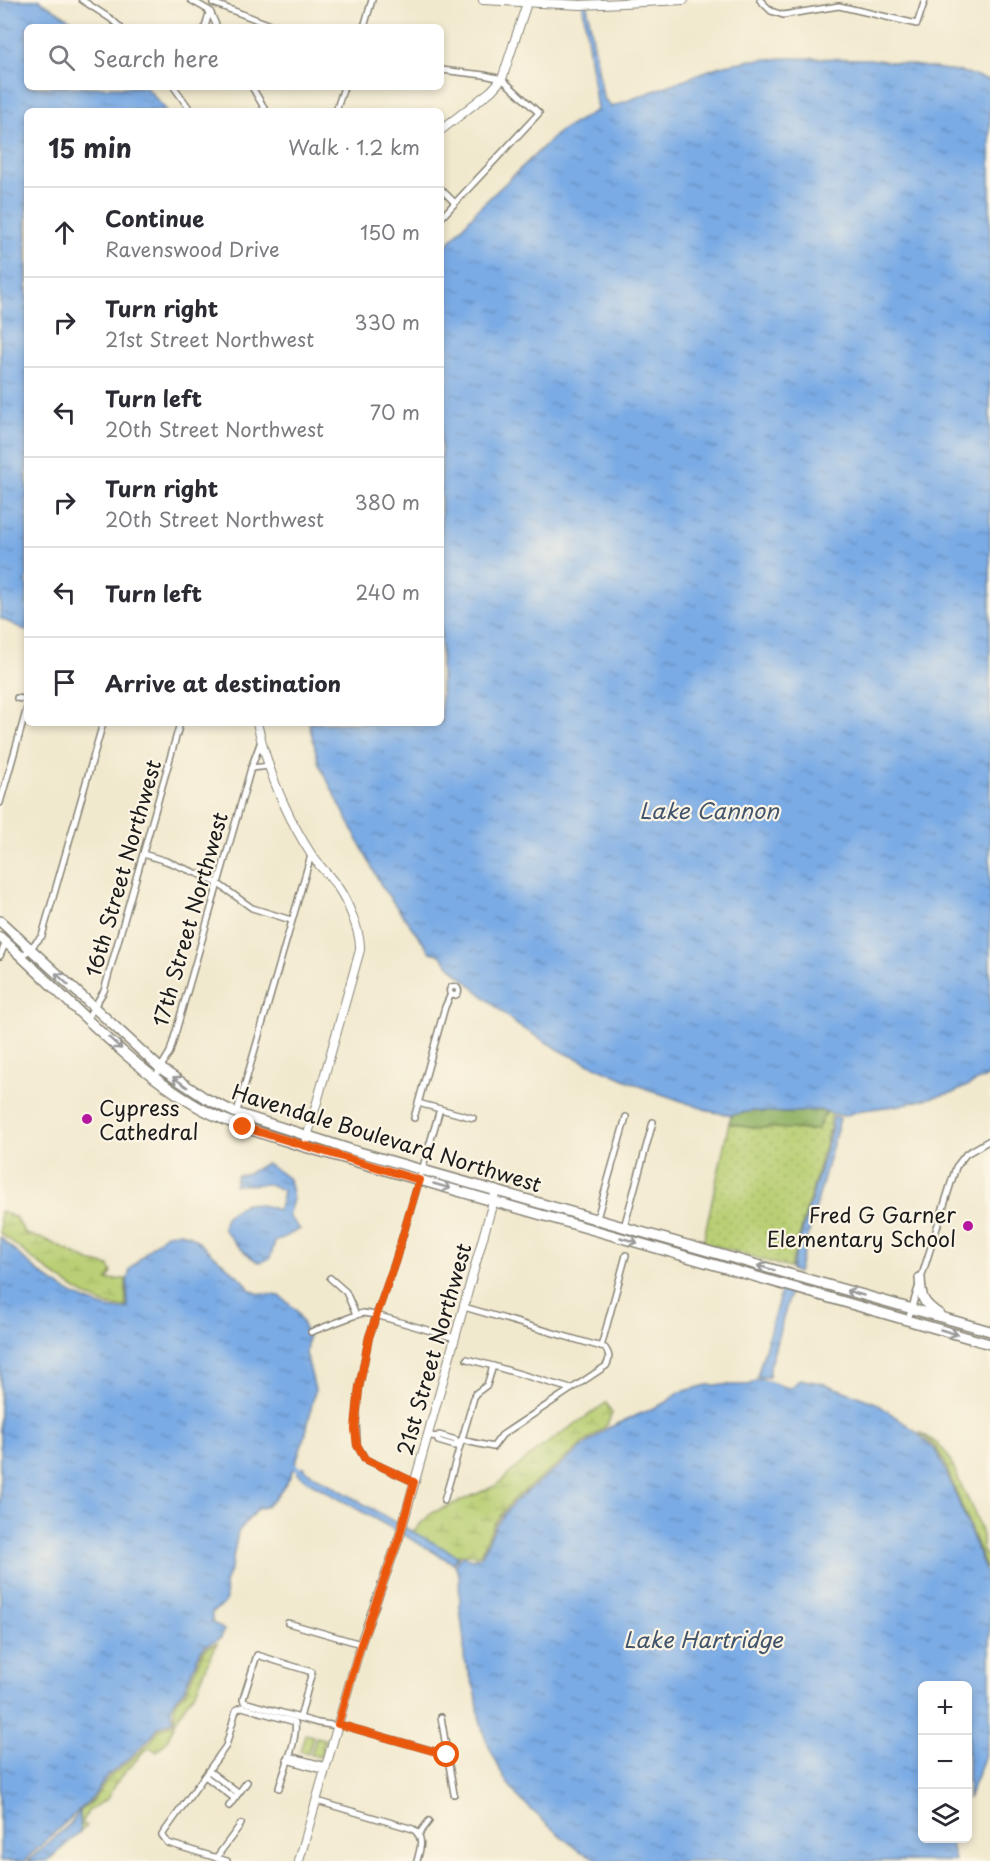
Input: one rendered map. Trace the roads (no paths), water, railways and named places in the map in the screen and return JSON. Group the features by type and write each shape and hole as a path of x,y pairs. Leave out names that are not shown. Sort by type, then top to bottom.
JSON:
{"main road":[{"name":"Havendale Boulevard Northwest","path":"0,921 93,1009 160,1068 205,1098 236,1113 496,1191 990,1331"},
{"name":"Havendale Boulevard Northwest","path":"2,939 155,1077 203,1109 234,1124 304,1147 990,1344"},
{"path":"722,1267 725,1256"},
{"path":"920,1278 922,1297 926,1305 946,1318"}],"street":[{"path":"82,0 117,24"},
{"path":"191,0 210,11 216,24"},
{"path":"365,24 372,0"},
{"path":"483,0 585,5 684,0"},
{"path":"760,0 771,11 783,15 839,6 917,24 925,0"},
{"path":"206,24 214,2 269,24"},
{"path":"444,128 491,91 502,79 527,3"},
{"path":"444,70 502,79 539,113 444,215"},
{"path":"176,90 189,108"},
{"path":"254,90 264,108"},
{"path":"337,108 343,90"},
{"path":"444,192 454,203"},
{"path":"17,699 24,700"},
{"path":"0,803 24,719"},
{"path":"22,957 42,936 102,726"},
{"name":"16th Street Northwest","path":"87,1018 104,991 179,726"},
{"path":"258,726 270,766 290,814 311,855 339,890 359,933 360,950 304,1147"},
{"name":"17th Street Northwest","path":"155,1077 174,1040 250,768 261,741"},
{"path":"250,768 270,766"},
{"path":"143,854 170,862 217,883 252,908 291,920"},
{"path":"234,1124 311,855"},
{"path":"0,956 2,939"},
{"path":"414,1118 445,1007 451,994"},
{"path":"418,1103 473,1118"},
{"path":"414,1482 365,1459 357,1445 356,1420 366,1348 395,1262 440,1109"},
{"path":"594,1230 626,1117"},
{"path":"624,1227 653,1122"},
{"path":"908,1320 958,1164 966,1154 990,1140"},
{"name":"21st Street Northwest","path":"299,1861 361,1644 399,1538 414,1482 436,1438 455,1338 496,1191"},
{"path":"602,1347 626,1255"},
{"path":"330,1278 346,1292 356,1315"},
{"path":"436,1438 455,1446 460,1443 493,1447 502,1435 606,1366 609,1360 609,1354 602,1347 464,1307"},
{"path":"311,1332 363,1313 455,1338"},
{"path":"467,1359 571,1389"},
{"path":"444,1501 475,1394 488,1385 493,1366"},
{"path":"288,1623 361,1644"},
{"path":"300,1718 312,1672 257,1655 243,1698 244,1702 300,1718 318,1723 338,1725 447,1755"},
{"path":"226,1861 168,1843 162,1834 226,1746 236,1710 242,1707 295,1722 296,1728 279,1788"},
{"path":"441,1716 454,1794"},
{"path":"288,1758 326,1768"},
{"path":"207,1774 236,1796"},
{"path":"229,1806 247,1782"},
{"path":"317,1801 413,1829 419,1834 421,1846 417,1861"},
{"path":"419,1834 429,1821"},
{"path":"216,1858 241,1824"}],"water":[{"path":"0,0 40,0 77,24 24,24 24,90 149,90 164,108 24,108 24,630 0,618"},
{"name":"Lake Cannon","path":"582,0 586,0 603,97 611,107 720,66 752,60 870,59 962,72 990,80 990,1075 955,1092 896,1106 862,1110 844,1116 820,1110 786,1113 752,1111 731,1115 713,1112 647,1089 565,1053 517,1025 458,974 439,954 430,952 382,887 319,764 310,726 444,726 444,249 478,209 559,132 597,110"},
{"path":"833,1117 840,1118 798,1273 791,1270"},
{"path":"266,1163 289,1179 293,1199 288,1216 300,1229 275,1242 270,1258 261,1262 246,1253 223,1228 226,1216 245,1203 278,1210 283,1190 268,1184 234,1185 237,1176 249,1173"},
{"path":"181,1232 190,1235 243,1280 250,1290 280,1296 297,1311 308,1336 306,1353 315,1390 305,1437 290,1477 275,1499 265,1507 257,1509 238,1532 231,1568 225,1583 226,1600 223,1605 212,1612 212,1622 224,1630 221,1638 201,1650 183,1691 172,1703 171,1712 174,1720 158,1727 149,1739 107,1776 93,1797 24,1861 0,1861 0,1237 35,1268 64,1289 87,1301 120,1309 128,1307 127,1283 130,1269 166,1234"},
{"path":"782,1288 791,1290 769,1377 757,1377"},
{"name":"Lake Hartridge","path":"758,1379 791,1388 800,1379 825,1384 876,1403 914,1430 935,1450 942,1462 990,1583 990,1728 984,1758 972,1789 972,1681 918,1681 918,1843 951,1843 955,1861 601,1861 578,1850 517,1796 504,1778 485,1738 476,1693 464,1658 459,1574 455,1565 458,1559 464,1556 473,1559 482,1556 496,1525 514,1502 606,1429 667,1402 677,1393 707,1385 749,1385"},
{"path":"304,1467 307,1471 400,1525 398,1532 307,1481 297,1473"},
{"path":"404,1527 458,1556 453,1563 402,1534"},
{"path":"80,1811 80,1832 47,1861 28,1861 70,1824"}],"waterway":[{"path":"294,1466 305,1473"}],"place":[{"name":"Cypress Cathedral","path":"87,1119"},
{"name":"Fred G Garner Elementary School","path":"968,1226"}]}
